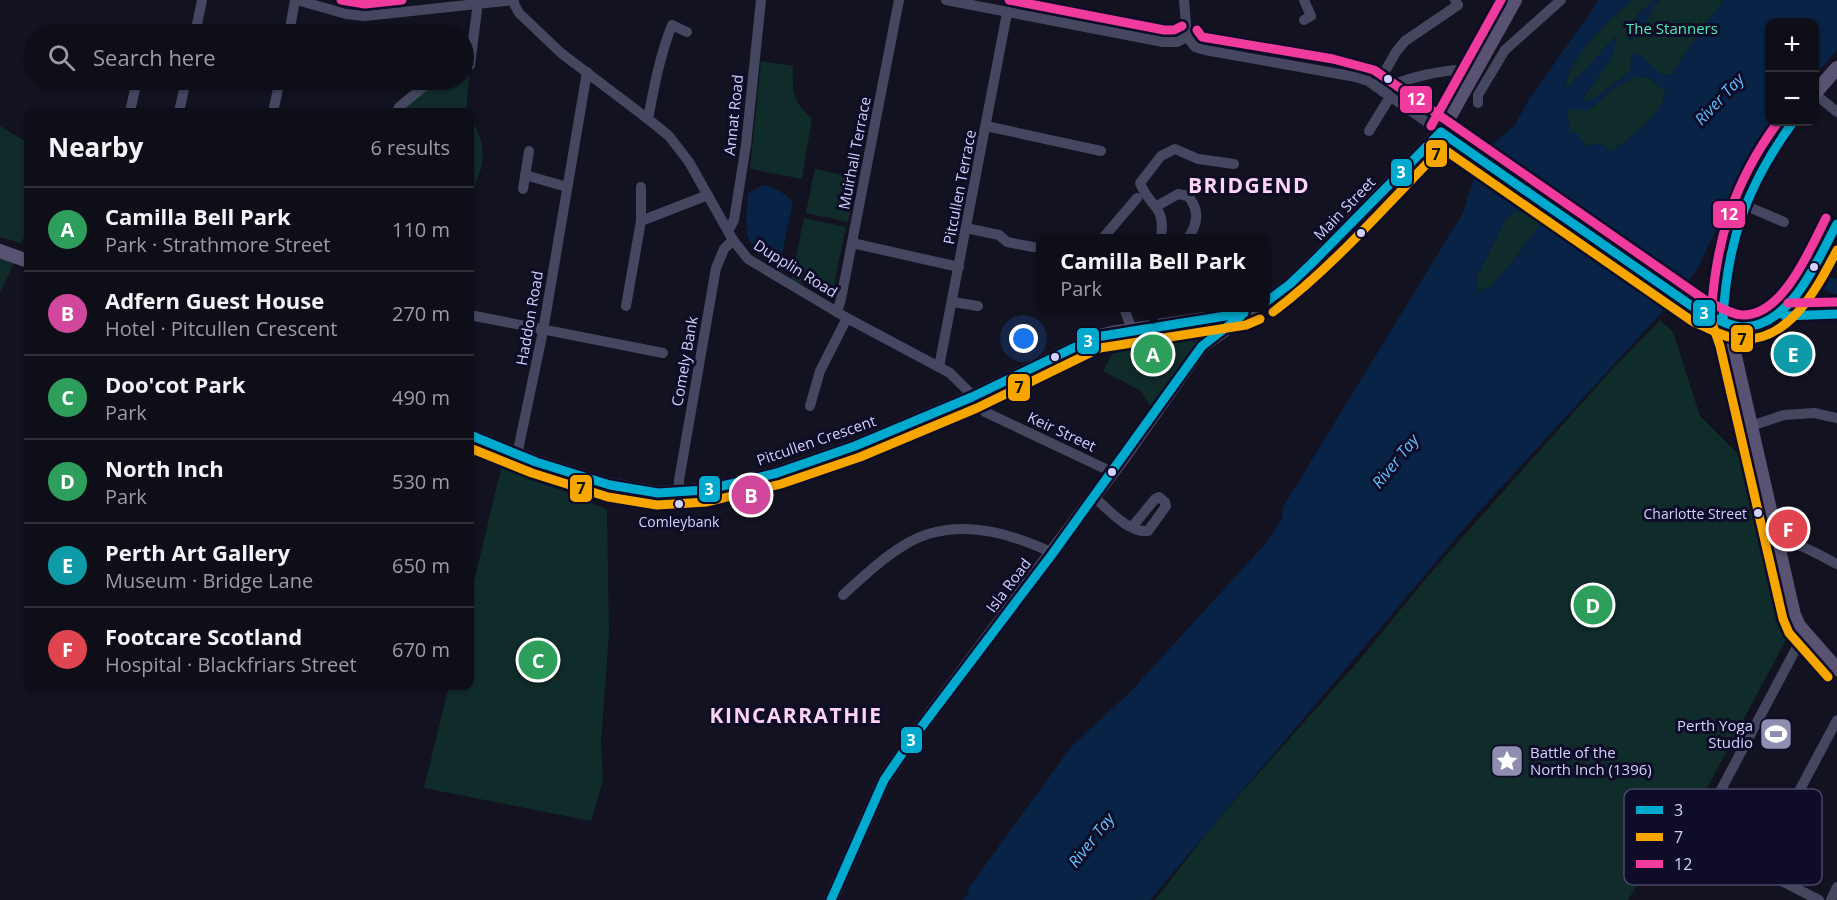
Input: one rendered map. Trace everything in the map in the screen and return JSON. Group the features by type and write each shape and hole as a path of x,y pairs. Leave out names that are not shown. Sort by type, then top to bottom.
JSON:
{"main road":[{"name":"Main Street","path":"1270,299 1312,263 1441,132 1515,0"},
{"path":"1819,89 1837,68"},
{"path":"1790,126 1769,155 1744,205 1726,264 1724,320 1732,343 1794,615 1808,636 1837,669"},
{"path":"1441,132 1699,311 1724,320"},
{"path":"0,251 24,260"},
{"name":"Pitcullen Crescent","path":"474,437 517,455 595,480 658,493 705,490 777,473 855,446 972,397 1096,337 1238,312"},
{"name":"Isla Road","path":"831,900 884,780 913,737 1053,553 1202,346 1248,312"}],"street":[{"path":"197,24 202,0"},
{"path":"291,24 296,0 357,16 419,5 513,0"},
{"name":"Dupplin Road","path":"513,0 519,13 538,33 669,136 689,162 730,236 748,260 847,318 950,373 972,397"},
{"name":"Annat Road","path":"730,236 746,145 761,0"},
{"name":"Muirhall Terrace","path":"837,312 842,299 899,0"},
{"path":"946,0 1163,42 1177,42 1188,38"},
{"path":"1184,0 1188,38 1198,48 1356,77 1383,92 1441,132"},
{"path":"1304,0 1311,16 1304,20"},
{"path":"1369,131 1396,52 1405,41 1458,5 1455,0"},
{"path":"1478,103 1478,95 1505,50 1561,0"},
{"path":"474,29 477,2"},
{"name":"Pitcullen Terrace","path":"939,367 1007,13"},
{"path":"648,118 665,42 672,25 687,32"},
{"path":"1383,92 1387,87 1408,79 1466,69 1474,72"},
{"name":"Haddon Road","path":"517,455 543,331 587,72"},
{"path":"131,108 135,90"},
{"path":"180,108 184,90"},
{"path":"274,108 278,90"},
{"path":"399,108 420,90"},
{"path":"1819,97 1837,112"},
{"path":"986,126 1101,151"},
{"path":"1162,234 1163,226 1157,206 1140,183 1161,156 1176,149 1198,159 1234,164"},
{"path":"523,189 529,151"},
{"path":"525,175 567,187"},
{"path":"626,306 641,221 641,187"},
{"path":"1157,206 1178,194 1188,196 1194,203 1197,217 1195,228 1191,234"},
{"path":"641,221 708,195"},
{"path":"1106,234 1137,198"},
{"path":"1744,205 1784,222"},
{"path":"1724,320 1735,327 1744,328 1767,321 1781,313 1797,294 1837,224"},
{"path":"966,228 999,235 1007,242 1033,247"},
{"name":"Comely Bank","path":"679,493 681,469 716,268 730,236"},
{"path":"852,243 959,267"},
{"path":"952,302 978,306"},
{"path":"1125,312 1132,330"},
{"path":"1781,313 1785,316 1837,315"},
{"path":"474,316 663,353"},
{"path":"810,406 820,371 847,318"},
{"name":"Keir Street","path":"972,397 978,400 985,412 1112,472"},
{"path":"1751,426 1784,415 1814,413 1837,418"},
{"path":"1094,497 1132,528"},
{"path":"843,595 875,565 927,534 951,529 994,531 1024,539 1053,553"},
{"path":"1776,542 1784,541 1796,545 1837,564"},
{"path":"1723,789 1798,645 1808,636"},
{"path":"1800,789 1837,720"},
{"path":"1788,885 1819,900"},
{"path":"1831,900 1837,887"}],"green space":[{"name":"The Stanners","path":"1633,0 1654,0 1640,12 1633,23 1629,40 1639,37 1654,7 1661,0 1724,0 1700,31 1672,74 1661,75 1642,56 1632,53 1630,72 1589,102 1583,99 1613,54 1616,36 1573,82 1564,88 1574,63 1591,39 1612,17"},
{"path":"761,61 793,66 795,96 812,119 802,179 750,169"},
{"path":"1636,77 1650,78 1665,91 1659,109 1636,133 1611,152 1601,143 1585,146 1581,140 1569,133 1566,112 1572,108 1588,111 1614,88"},
{"path":"424,90 468,90 466,108 402,108"},
{"path":"474,124 480,137 483,155 474,186"},
{"path":"0,126 24,141 24,237 21,243 0,237"},
{"path":"815,169 857,178 848,222 806,213"},
{"path":"1540,202 1549,209 1536,230 1490,287 1476,293 1477,277 1506,219 1515,212"},
{"path":"804,218 846,227 833,290 791,281"},
{"path":"0,258 14,263 0,293"},
{"path":"1660,320 1673,332 1700,416 1745,461 1789,634 1707,789 1624,789 1624,885 1637,885 1628,900 1155,900 1217,820 1362,657 1427,577 1614,367"},
{"path":"1201,326 1206,337 1153,411 1141,391 1103,371 1121,338"},
{"path":"502,464 607,510 609,634 601,743 603,780 591,821 424,788 448,690 474,690 474,582"}],"water":[{"name":"River Tay","path":"1599,0 1633,0 1592,40 1567,77 1564,88 1573,82 1616,36 1609,61 1583,98 1589,102 1630,72 1632,53 1642,56 1661,75 1672,74 1700,31 1724,0 1837,0 1837,50 1819,71 1819,18 1765,18 1765,126 1774,126 1744,174 1693,275 1676,297 1474,517 1150,900 962,900 970,893 967,890 1071,747 1132,690 1266,543 1282,519 1283,507 1463,213 1479,161 1486,149 1514,126 1530,98","holes":["1636,77 1650,78 1665,91 1659,109 1636,133 1611,152 1601,143 1584,146 1578,133 1569,133 1566,112 1572,109 1588,111 1614,88","1539,203 1548,209 1536,230 1510,265 1490,287 1477,293 1478,274 1506,219 1515,212"]},
{"path":"1654,0 1661,0 1654,7 1639,37 1629,40 1633,23"},
{"path":"762,185 779,191 793,202 782,254 774,265 756,251 748,235 748,194"}],"pier":[{"path":"1481,151 1685,287 1678,298 1476,160"}],"waterway":[{"path":"1827,283 1837,287"}],"transit line":[{"name":"12","path":"341,0 365,4 402,0"},
{"name":"12","path":"1009,0 1164,30 1174,30 1182,26"},
{"name":"12","path":"1431,126 1501,0"},
{"name":"12","path":"1197,30 1202,37 1333,59 1374,70 1705,300 1734,313 1744,315 1758,312 1771,304 1783,292 1804,262 1826,218"},
{"name":"12","path":"1711,318 1717,264 1729,215 1749,168 1775,126"},
{"name":"3","path":"1723,319 1729,264 1742,215 1763,168 1790,126"},
{"name":"3","path":"1270,299 1312,263 1441,132 1699,311 1738,327 1760,324 1776,316 1789,303 1801,289 1837,224"},
{"name":"7","path":"1273,312 1318,275 1442,148 1692,321 1728,337 1758,338 1774,332 1788,322 1811,295 1837,250"},
{"name":"12","path":"1788,303 1837,302"},
{"name":"3","path":"474,437 536,462 610,485 658,493 705,490 777,473 855,446 972,397 1096,337 1244,313"},
{"name":"3","path":"1781,313 1785,316 1837,314"},
{"name":"3","path":"831,900 884,780 910,742 1053,553 1202,346 1241,316"},
{"name":"7","path":"474,450 532,473 608,497 657,505 707,502 781,484 860,457 977,408 1100,348 1246,325 1260,319"},
{"name":"7","path":"1712,323 1720,346 1783,619 1789,633 1828,677"}],"place":[{"name":"Camilla Bell Park","path":"1153,354"},
{"name":"Perth Art Gallery","path":"1793,354"},
{"name":"Adfern Guest House","path":"751,495"},
{"name":"Comleybank","path":"679,504"},
{"name":"Charlotte Street","path":"1758,513"},
{"name":"Footcare Scotland","path":"1788,529"},
{"name":"North Inch","path":"1593,605"},
{"name":"Doo'cot Park","path":"538,660"},
{"name":"Perth Yoga Studio","path":"1776,734"},
{"name":"Battle of the North Inch (1396)","path":"1507,761"}],"district":[{"name":"BRIDGEND","path":"1249,185"},
{"name":"KINCARRATHIE","path":"796,715"}]}
